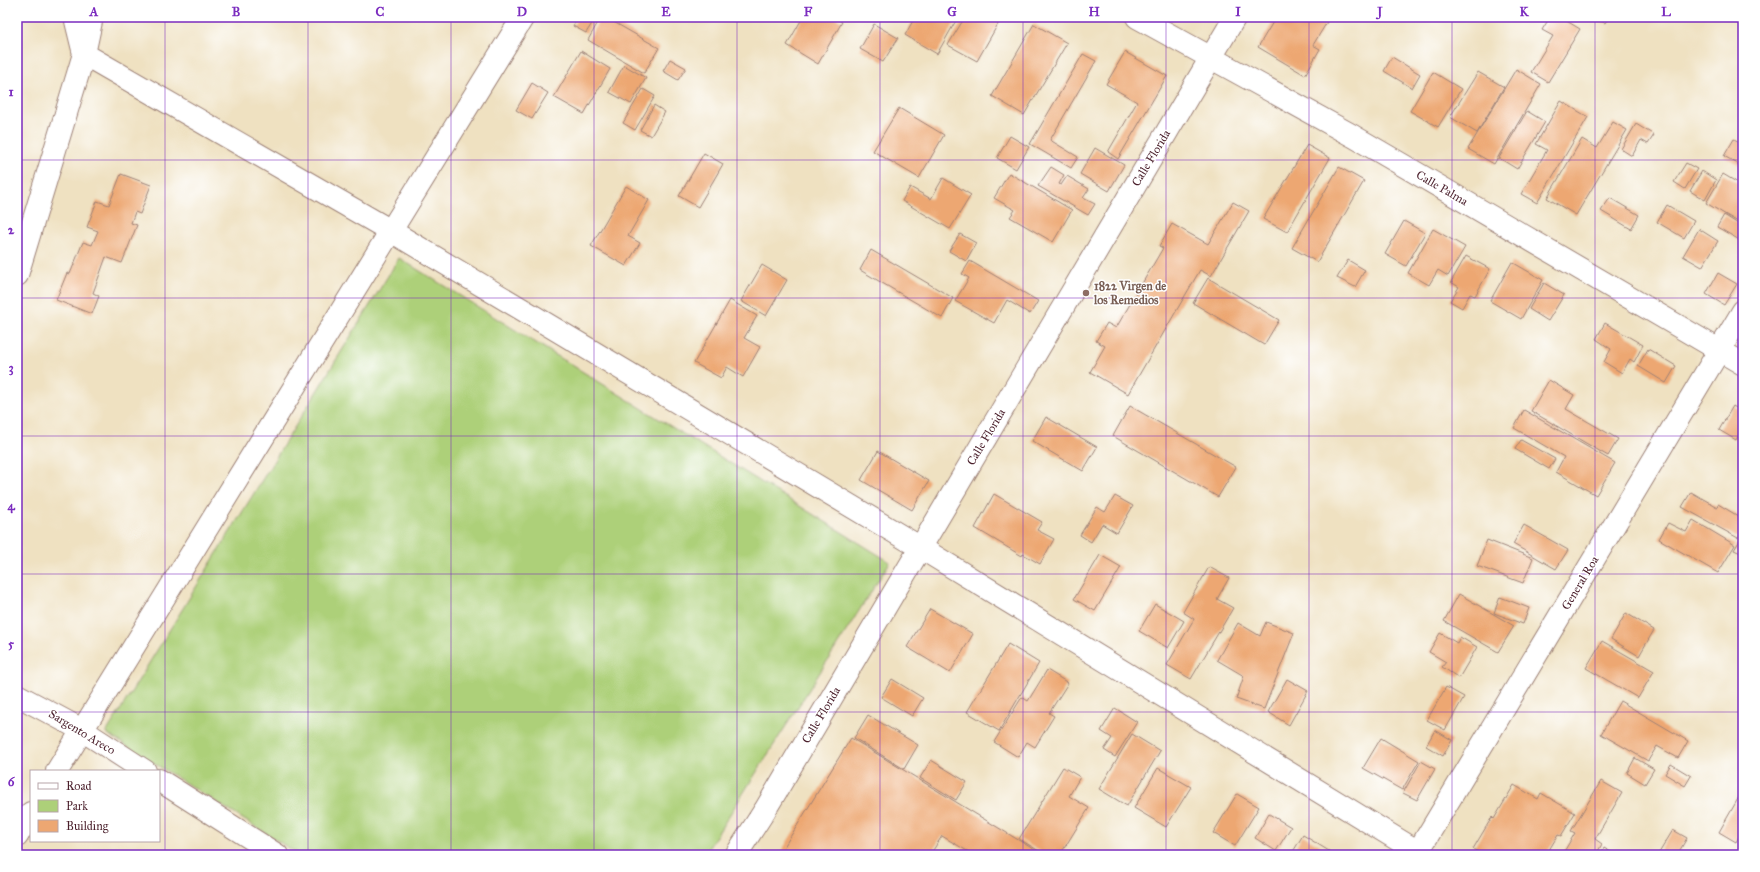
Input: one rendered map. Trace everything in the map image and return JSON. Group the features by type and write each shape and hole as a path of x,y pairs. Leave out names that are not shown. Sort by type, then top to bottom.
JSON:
{"street":[{"path":"75,17 84,54 391,230 920,548 1419,854"},
{"path":"17,275 84,54 92,17"},
{"path":"58,770 523,17"},
{"name":"Calle Palma","path":"1137,17 1360,140 1743,364"},
{"name":"Calle Florida","path":"736,855 765,810 1235,17"},
{"name":"General Roa","path":"1419,854 1743,310"},
{"name":"Sargento Areco","path":"17,695 82,730 143,770"},
{"path":"160,781 277,855"},
{"path":"17,836 30,815"}],"green space":[{"path":"399,258 890,562 704,855 300,855 106,733"}],"building":[{"path":"578,17 596,17 586,33 573,26"},
{"path":"601,17 605,17 659,48 644,73 588,40"},
{"path":"803,17 834,17 842,22 818,64 787,45"},
{"path":"915,17 958,17 937,54 905,35"},
{"path":"965,17 1002,17 977,61 948,45"},
{"path":"1276,17 1319,17 1327,22 1313,45 1320,49 1305,75 1258,47"},
{"path":"1550,17 1560,17 1580,29 1548,82 1531,72 1553,36 1542,30"},
{"path":"1594,17 1609,17 1605,23"},
{"path":"874,24 898,38 883,62 860,49"},
{"path":"1034,24 1067,43 1024,115 992,96"},
{"path":"581,51 610,69 584,114 554,97"},
{"path":"1125,52 1167,76 1118,159 1108,152 1137,102 1106,84"},
{"path":"1083,54 1096,61 1050,140 1078,157 1071,168 1030,144"},
{"path":"1392,57 1420,74 1412,88 1384,71"},
{"path":"670,59 686,68 678,80 663,71"},
{"path":"624,65 646,78 631,104 609,92"},
{"path":"1516,69 1541,84 1494,164 1468,149"},
{"path":"1433,72 1461,89 1438,127 1410,111"},
{"path":"1478,72 1504,87 1477,133 1450,117"},
{"path":"532,83 548,93 532,119 516,110"},
{"path":"643,89 655,96 635,130 623,123"},
{"path":"1561,101 1588,117 1537,203 1521,194 1547,150 1536,144"},
{"path":"654,105 665,112 651,136 640,130"},
{"path":"899,108 944,135 919,178 873,151"},
{"path":"1527,111 1545,122 1517,169 1499,158"},
{"path":"1613,122 1627,130 1576,215 1547,198 1582,139 1597,148"},
{"path":"1636,124 1654,135 1648,144 1641,140 1632,156 1621,149"},
{"path":"1010,136 1029,147 1016,169 997,158"},
{"path":"1734,139 1743,144 1743,167 1724,156"},
{"path":"1307,145 1330,158 1287,232 1263,219"},
{"path":"1095,148 1124,165 1109,191 1080,174"},
{"path":"704,153 723,164 698,207 679,196"},
{"path":"1686,163 1697,169 1685,189 1674,182"},
{"path":"1051,167 1064,175 1059,184 1061,185 1067,176 1089,189 1083,198 1095,204 1088,215 1038,186"},
{"path":"1339,167 1364,181 1317,262 1292,248"},
{"path":"1702,171 1716,180 1705,200 1690,191"},
{"path":"1009,173 1072,210 1053,242 1010,217 1015,210 994,198"},
{"path":"121,174 151,185 140,214 135,212 131,223 137,225 122,263 106,257 93,293 99,296 92,314 56,300 67,273 70,274 83,242 92,245 98,231 87,227 97,201 109,205"},
{"path":"1723,174 1738,183 1743,174 1743,225 1706,203"},
{"path":"943,178 971,195 950,229 902,201 910,187 931,199"},
{"path":"626,186 649,200 628,236 640,243 626,266 591,246"},
{"path":"1610,198 1639,215 1631,229 1601,211"},
{"path":"1233,202 1249,211 1211,276 1200,270 1128,394 1090,372 1105,346 1096,341 1107,323 1116,328 1163,248 1159,246 1172,224 1208,244"},
{"path":"1667,205 1694,221 1684,238 1657,222"},
{"path":"1724,215 1743,227 1743,242 1717,227"},
{"path":"1404,221 1425,233 1406,266 1385,254"},
{"path":"1433,229 1465,247 1448,276 1438,270 1429,285 1408,273"},
{"path":"1699,229 1718,241 1702,267 1683,256"},
{"path":"960,234 976,243 966,261 949,251"},
{"path":"871,250 953,298 942,318 860,270"},
{"path":"1466,256 1490,269 1475,296 1470,294 1462,308 1450,301 1459,287 1451,282"},
{"path":"1348,260 1365,270 1355,287 1337,278"},
{"path":"970,261 1038,301 1030,314 1007,300 994,323 955,301 969,278 962,274"},
{"path":"1512,262 1543,280 1521,319 1490,301"},
{"path":"762,265 787,280 766,316 741,301"},
{"path":"1718,273 1737,284 1724,305 1706,294"},
{"path":"1208,278 1279,320 1264,345 1193,303"},
{"path":"1544,283 1564,295 1548,321 1529,309"},
{"path":"730,300 757,316 744,338 760,347 743,377 727,367 721,378 694,363"},
{"path":"1605,323 1643,345 1634,362 1630,359 1622,373 1604,362 1611,349 1596,339"},
{"path":"1648,349 1676,366 1666,383 1638,366"},
{"path":"1549,380 1574,395 1566,409 1618,439 1608,456 1531,411"},
{"path":"1130,406 1236,467 1218,497 1113,436"},
{"path":"1733,406 1743,412 1743,427 1736,440 1719,430"},
{"path":"1524,410 1615,463 1596,495 1556,472 1564,457 1514,428"},
{"path":"1046,417 1097,447 1083,471 1032,441"},
{"path":"1521,440 1555,459 1549,469 1515,449"},
{"path":"878,451 929,481 912,510 861,480"},
{"path":"1691,492 1717,507 1718,504 1743,519 1743,529 1738,538 1682,507"},
{"path":"994,494 1042,522 1037,530 1054,539 1040,564 1023,554 1022,556 975,528"},
{"path":"1115,496 1133,506 1117,533 1102,524 1091,542 1080,535 1097,507 1105,512"},
{"path":"1693,520 1735,545 1718,573 1659,539 1668,523 1686,532"},
{"path":"1524,525 1568,550 1556,569 1513,544"},
{"path":"1743,535 1743,554 1734,550"},
{"path":"1487,540 1533,558 1523,583 1477,566"},
{"path":"1100,555 1121,567 1095,611 1074,599"},
{"path":"1209,567 1229,578 1217,599 1233,608 1191,679 1167,665 1194,619 1183,612"},
{"path":"1459,594 1514,626 1498,652 1444,621"},
{"path":"1500,597 1529,608 1523,624 1494,613"},
{"path":"1155,604 1184,621 1168,648 1139,631"},
{"path":"930,609 973,634 950,673 907,647"},
{"path":"1626,613 1654,630 1639,656 1611,639"},
{"path":"1266,622 1294,633 1264,709 1236,699 1244,676 1217,660 1238,623 1260,636"},
{"path":"1440,633 1457,643 1460,637 1477,647 1459,678 1442,667 1446,662 1429,652"},
{"path":"1602,641 1654,671 1638,698 1586,668"},
{"path":"1008,644 1039,663 999,731 967,712"},
{"path":"1047,670 1068,683 1049,713 1054,716 1035,747 1027,742 1018,757 994,742 1022,697 1028,701"},
{"path":"892,679 923,698 912,716 881,697"},
{"path":"1287,679 1308,691 1289,725 1268,712"},
{"path":"1446,687 1464,697 1445,730 1427,720"},
{"path":"1620,701 1688,741 1678,758 1657,746 1648,761 1601,734"},
{"path":"1115,708 1137,722 1115,757 1104,750 1112,738 1101,731"},
{"path":"868,715 918,745 904,769 854,738"},
{"path":"1435,730 1452,740 1443,756 1426,746"},
{"path":"1132,734 1160,751 1127,806 1099,789"},
{"path":"851,738 1043,855 974,855 942,836 930,855 779,855"},
{"path":"1381,738 1419,761 1402,790 1363,768"},
{"path":"1635,758 1654,769 1645,784 1627,773"},
{"path":"931,760 967,782 956,800 920,778"},
{"path":"1421,761 1435,769 1417,800 1403,793"},
{"path":"1671,764 1691,776 1685,786 1665,774"},
{"path":"1063,767 1080,777 1069,796 1089,808 1060,855 1046,855 1019,839"},
{"path":"1158,768 1191,787 1166,827 1134,808"},
{"path":"1601,781 1622,793 1595,839 1602,844 1596,855 1562,855 1575,833 1571,831"},
{"path":"1514,785 1538,799 1541,793 1575,813 1561,836 1558,835 1546,855 1483,855 1473,849 1492,817 1494,819"},
{"path":"1237,794 1259,807 1235,846 1213,833"},
{"path":"1739,797 1743,800 1743,829 1736,842 1719,832"},
{"path":"1269,814 1291,827 1276,851 1255,838"},
{"path":"1673,830 1687,838 1677,855 1663,855 1659,853"},
{"path":"1303,835 1329,851 1326,855 1291,855"},
{"path":"1604,848 1616,855 1600,855"}],"place":[{"name":"1822 Virgen de los Remedios","path":"1086,293"}]}
